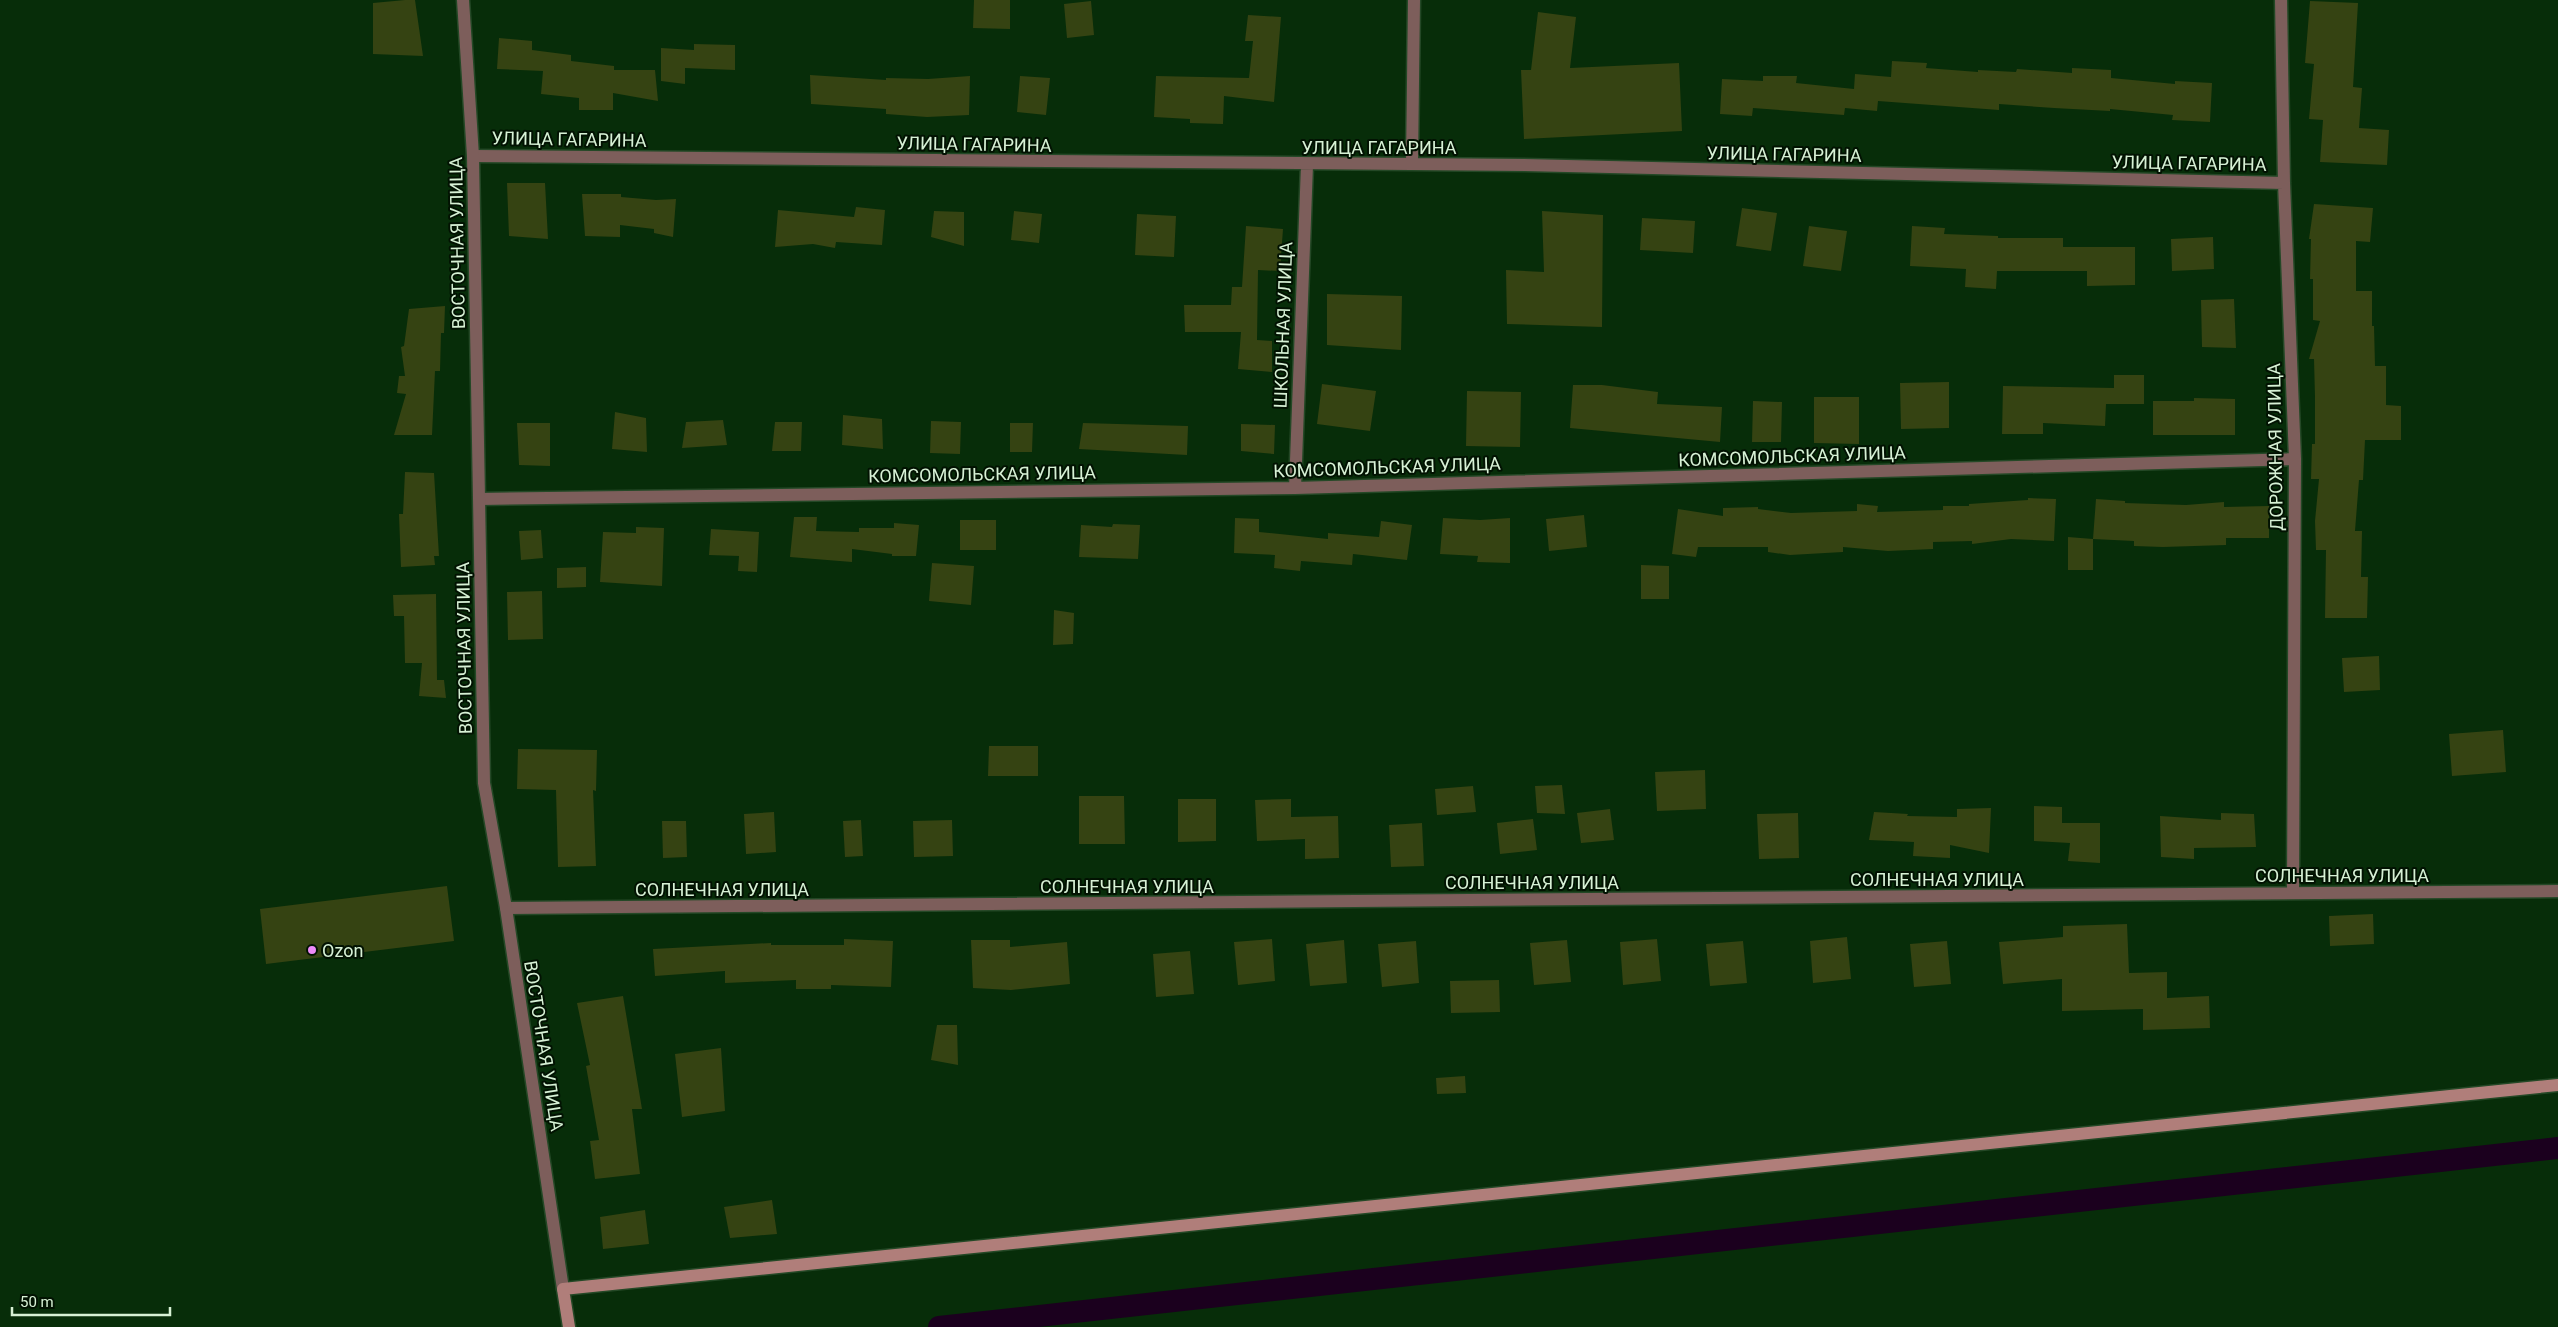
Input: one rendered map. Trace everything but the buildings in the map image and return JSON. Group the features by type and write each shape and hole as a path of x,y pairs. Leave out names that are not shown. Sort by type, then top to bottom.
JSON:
{"main road":[{"path":"569,1327 563,1289 2558,1085"}],"street":[{"name":"ВОСТОЧНАЯ УЛИЦА","path":"463,0 474,156 480,499 480,657 484,783 506,908 563,1289"},
{"path":"1412,164 1414,0"},
{"name":"ДОРОЖНАЯ УЛИЦА","path":"2281,0 2284,182 2294,459 2294,893"},
{"name":"УЛИЦА ГАГАРИНА","path":"474,156 1307,165 1412,164 2284,182"},
{"name":"ШКОЛЬНАЯ УЛИЦА","path":"1295,488 1307,165"},
{"name":"КОМСОМОЛЬСКАЯ УЛИЦА","path":"480,499 1295,488 2294,459"},
{"name":"СОЛНЕЧНАЯ УЛИЦА","path":"506,908 2558,891"}],"waterway":[{"path":"939,1327 2558,1148"}],"place":[{"name":"Ozon","path":"312,950"}]}
